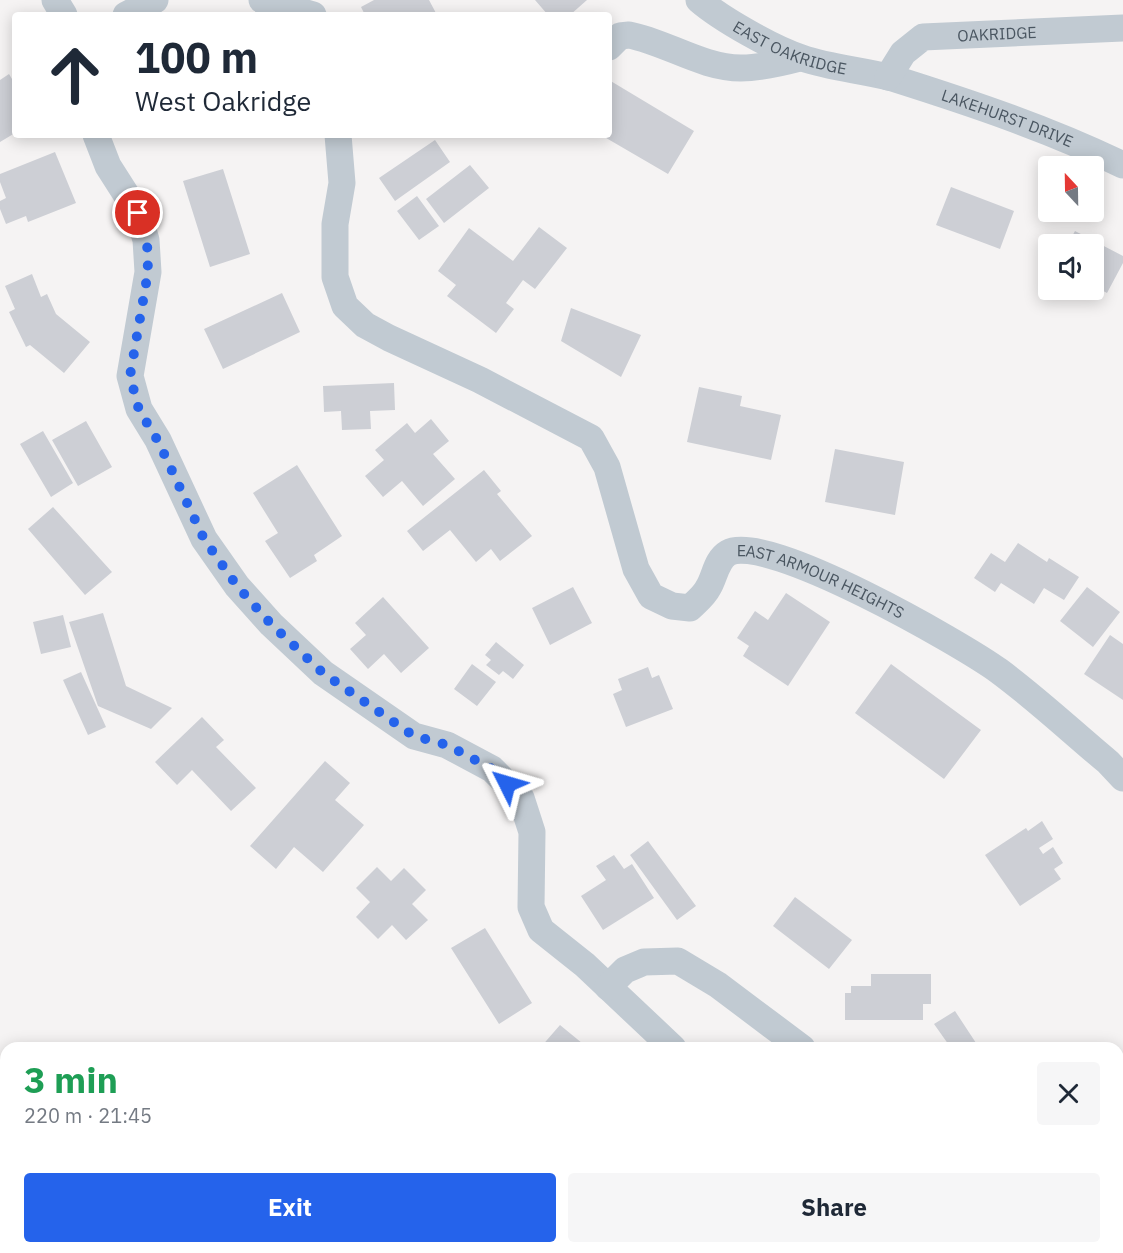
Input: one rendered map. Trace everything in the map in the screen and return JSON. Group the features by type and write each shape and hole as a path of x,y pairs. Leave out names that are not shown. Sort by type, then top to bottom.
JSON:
{"street":[{"path":"132,12 155,0"},
{"path":"262,0 304,12"},
{"name":"EAST OAKRIDGE","path":"699,0 715,14 800,58 888,77"},
{"name":"OAKRIDGE","path":"888,77 903,52 922,37 1123,28"},
{"path":"612,43 628,35 707,62 738,68 769,66 800,58"},
{"name":"LAKEHURST DRIVE","path":"888,77 1066,137 1123,165"},
{"path":"97,138 108,166 138,213 147,240 148,272 130,376 139,410 158,441 204,539 237,586 271,624 323,673 414,736 447,745 492,769 521,798 532,832 531,907 541,930 608,987 667,1042"},
{"name":"EAST ARMOUR HEIGHTS","path":"338,138 342,183 335,224 335,277 345,306 365,325 389,338 480,380 591,438 607,467 636,569 651,596 672,606 690,608 708,590 717,566 728,553 748,548 781,556 816,571 949,639 999,672 1108,762 1123,778"},
{"path":"608,987 625,970 644,962 678,961 718,985 794,1042"}],"building":[{"path":"374,0 429,0 435,12 364,12 361,7"},
{"path":"535,0 587,0 573,12 545,12"},
{"path":"9,74 12,79 12,135 0,142 0,80"},
{"path":"612,82 694,131 668,174 606,138 612,138"},
{"path":"435,140 450,162 395,201 379,178"},
{"path":"55,152 76,203 28,222 26,216 6,224 0,209 0,201 6,198 0,182 0,174"},
{"path":"470,165 489,188 444,223 426,199"},
{"path":"223,169 250,254 210,267 183,181"},
{"path":"951,187 1014,211 1000,249 936,225"},
{"path":"417,196 439,226 419,240 397,211"},
{"path":"539,227 567,248 535,289 523,280 506,303 514,309 496,333 447,296 456,285 438,271 469,228 513,261"},
{"path":"1104,246 1123,256 1123,263 1107,293 1104,291"},
{"path":"32,274 41,297 47,294 56,314 90,342 64,373 30,345 26,347 9,312 15,309 5,286"},
{"path":"282,293 300,332 223,369 204,329"},
{"path":"571,308 641,335 621,377 561,341"},
{"path":"394,383 395,410 370,411 371,429 342,430 341,411 324,412 323,386"},
{"path":"699,387 742,396 740,406 781,415 771,460 687,442"},
{"path":"431,419 449,441 433,454 455,479 423,506 402,481 383,497 365,476 384,460 375,450 407,423 415,433"},
{"path":"86,421 112,467 78,486 52,440"},
{"path":"43,431 73,483 51,497 20,444"},
{"path":"835,449 904,462 895,515 825,502"},
{"path":"297,465 342,536 314,555 317,561 290,578 265,541 278,533 253,493"},
{"path":"484,470 501,491 497,494 532,536 500,561 491,549 476,562 450,530 423,551 407,531"},
{"path":"53,507 112,572 85,595 28,529"},
{"path":"1018,543 1047,562 1049,558 1079,577 1064,600 1044,588 1034,604 1001,583 995,592 974,578 991,553 1005,562"},
{"path":"573,587 592,623 550,645 532,608"},
{"path":"1087,587 1120,612 1093,647 1060,621"},
{"path":"786,593 830,622 788,686 743,656 749,646 737,638 755,611 768,620"},
{"path":"383,597 429,648 401,673 384,654 368,669 350,649 366,635 355,623"},
{"path":"103,613 126,686 172,708 151,729 98,706 69,622"},
{"path":"63,615 71,647 41,654 33,622"},
{"path":"1110,635 1123,644 1123,700 1084,674"},
{"path":"496,642 524,665 513,679 503,671 499,675 486,665 491,660 485,655"},
{"path":"472,664 496,682 477,706 454,689"},
{"path":"891,664 981,730 944,779 855,713"},
{"path":"648,667 652,678 659,675 673,709 626,727 613,694 622,690 618,679"},
{"path":"81,672 106,727 88,735 63,680"},
{"path":"202,717 224,740 216,747 256,788 231,811 192,770 177,785 155,762"},
{"path":"325,761 350,783 335,800 364,825 323,872 294,847 276,869 250,846"},
{"path":"1042,821 1053,839 1039,848 1043,854 1053,847 1063,863 1054,869 1061,879 1020,906 985,855 1026,828 1028,831"},
{"path":"648,841 696,906 677,920 630,855"},
{"path":"614,855 624,869 632,864 654,898 603,930 581,896 606,880 596,866"},
{"path":"377,867 391,881 404,868 426,890 412,904 428,920 406,940 392,925 378,939 356,917 370,902 356,888"},
{"path":"795,897 852,940 829,969 773,926"},
{"path":"485,928 532,1003 499,1024 451,948"},
{"path":"871,974 931,974 931,1004 923,1004 923,1020 845,1020 845,993 851,993 851,986 871,986"},
{"path":"955,1011 975,1042 947,1042 934,1024"},
{"path":"560,1025 581,1042 545,1042"}],"route":[{"path":"138,213 147,240 148,272 130,376 139,410 158,441 204,539 237,586 271,624 323,673 414,736 447,745 492,769 507,784"}]}
